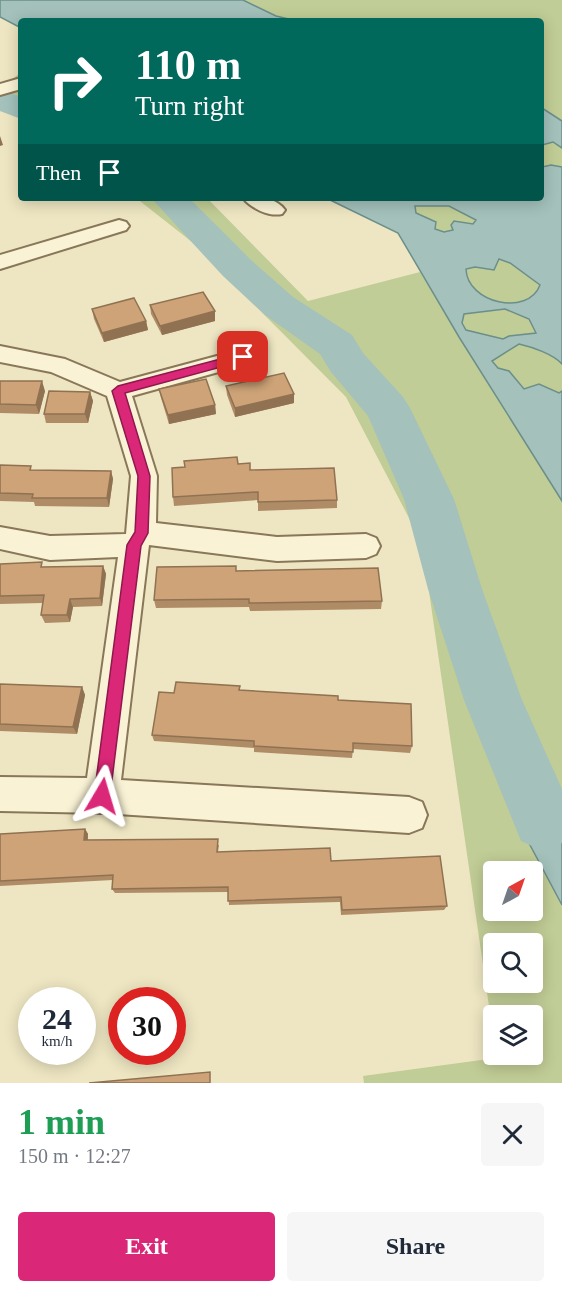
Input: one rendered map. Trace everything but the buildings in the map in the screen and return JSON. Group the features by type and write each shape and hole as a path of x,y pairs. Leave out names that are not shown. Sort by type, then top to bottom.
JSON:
{"street":[{"path":"0,76 18,81"},
{"path":"0,90 18,83"},
{"path":"258,201 275,210"},
{"path":"0,262 119,226"},
{"path":"1,353 56,365 118,391 243,357"},
{"path":"102,796 138,539 144,476 118,391"},
{"path":"0,538 50,548 138,539 277,549 366,546"},
{"path":"0,794 102,796 409,815"}],"green space":[{"path":"243,0 562,0 562,121 544,109 544,18 284,18"},
{"path":"18,83 18,116 0,106 0,84"},
{"path":"553,142 562,148 562,167 544,167 544,144"},
{"path":"140,201 210,201 308,301 420,272 562,501 562,814 543,819 522,830 539,861 483,861 483,921 543,921 543,869 562,905 562,1083 364,1083 363,1076 483,1060 483,1065 543,1065 543,1005 489,1005 487,993 543,993 543,933 483,933 483,965 422,543 346,397 192,242"},
{"path":"415,206 449,206 477,220 473,224 454,221 453,230 444,232 435,229 436,222 416,213"},
{"path":"498,259 510,263 541,285 534,295 523,301 499,302 476,290 469,281 465,269 496,263"},
{"path":"505,309 529,319 537,333 509,336 503,339 466,330 462,323 464,314"},
{"path":"519,344 548,354 562,364 562,391 559,393 539,384 524,389 509,371 498,368 492,361"}],"water":[{"path":"0,0 243,0 284,18 18,18 18,26 0,17"},
{"path":"544,109 562,121 562,148 553,142 544,144"},
{"path":"544,167 562,167 562,364 548,354 519,344 492,361 498,368 509,371 524,389 539,384 559,393 562,391 562,501 459,337 398,233 332,201 544,201","holes":["415,206 449,206 476,220 473,224 454,221 451,225 453,230 444,232 435,229 436,222 416,213","499,259 510,263 540,285 533,295 524,301 499,302 476,290 469,281 466,269 475,267 494,270","505,309 529,319 536,333 509,336 503,339 466,330 462,323 464,314"]},
{"path":"562,814 562,905 543,869 543,861 539,861 522,830 543,819"}],"waterway":[{"path":"0,98 18,108"},
{"path":"172,201 237,268 279,306 337,345 346,362 387,408 429,499 455,589 493,700 543,819"}],"route":[{"path":"102,796 134,545 141,533 144,476 118,391 243,357"}]}
